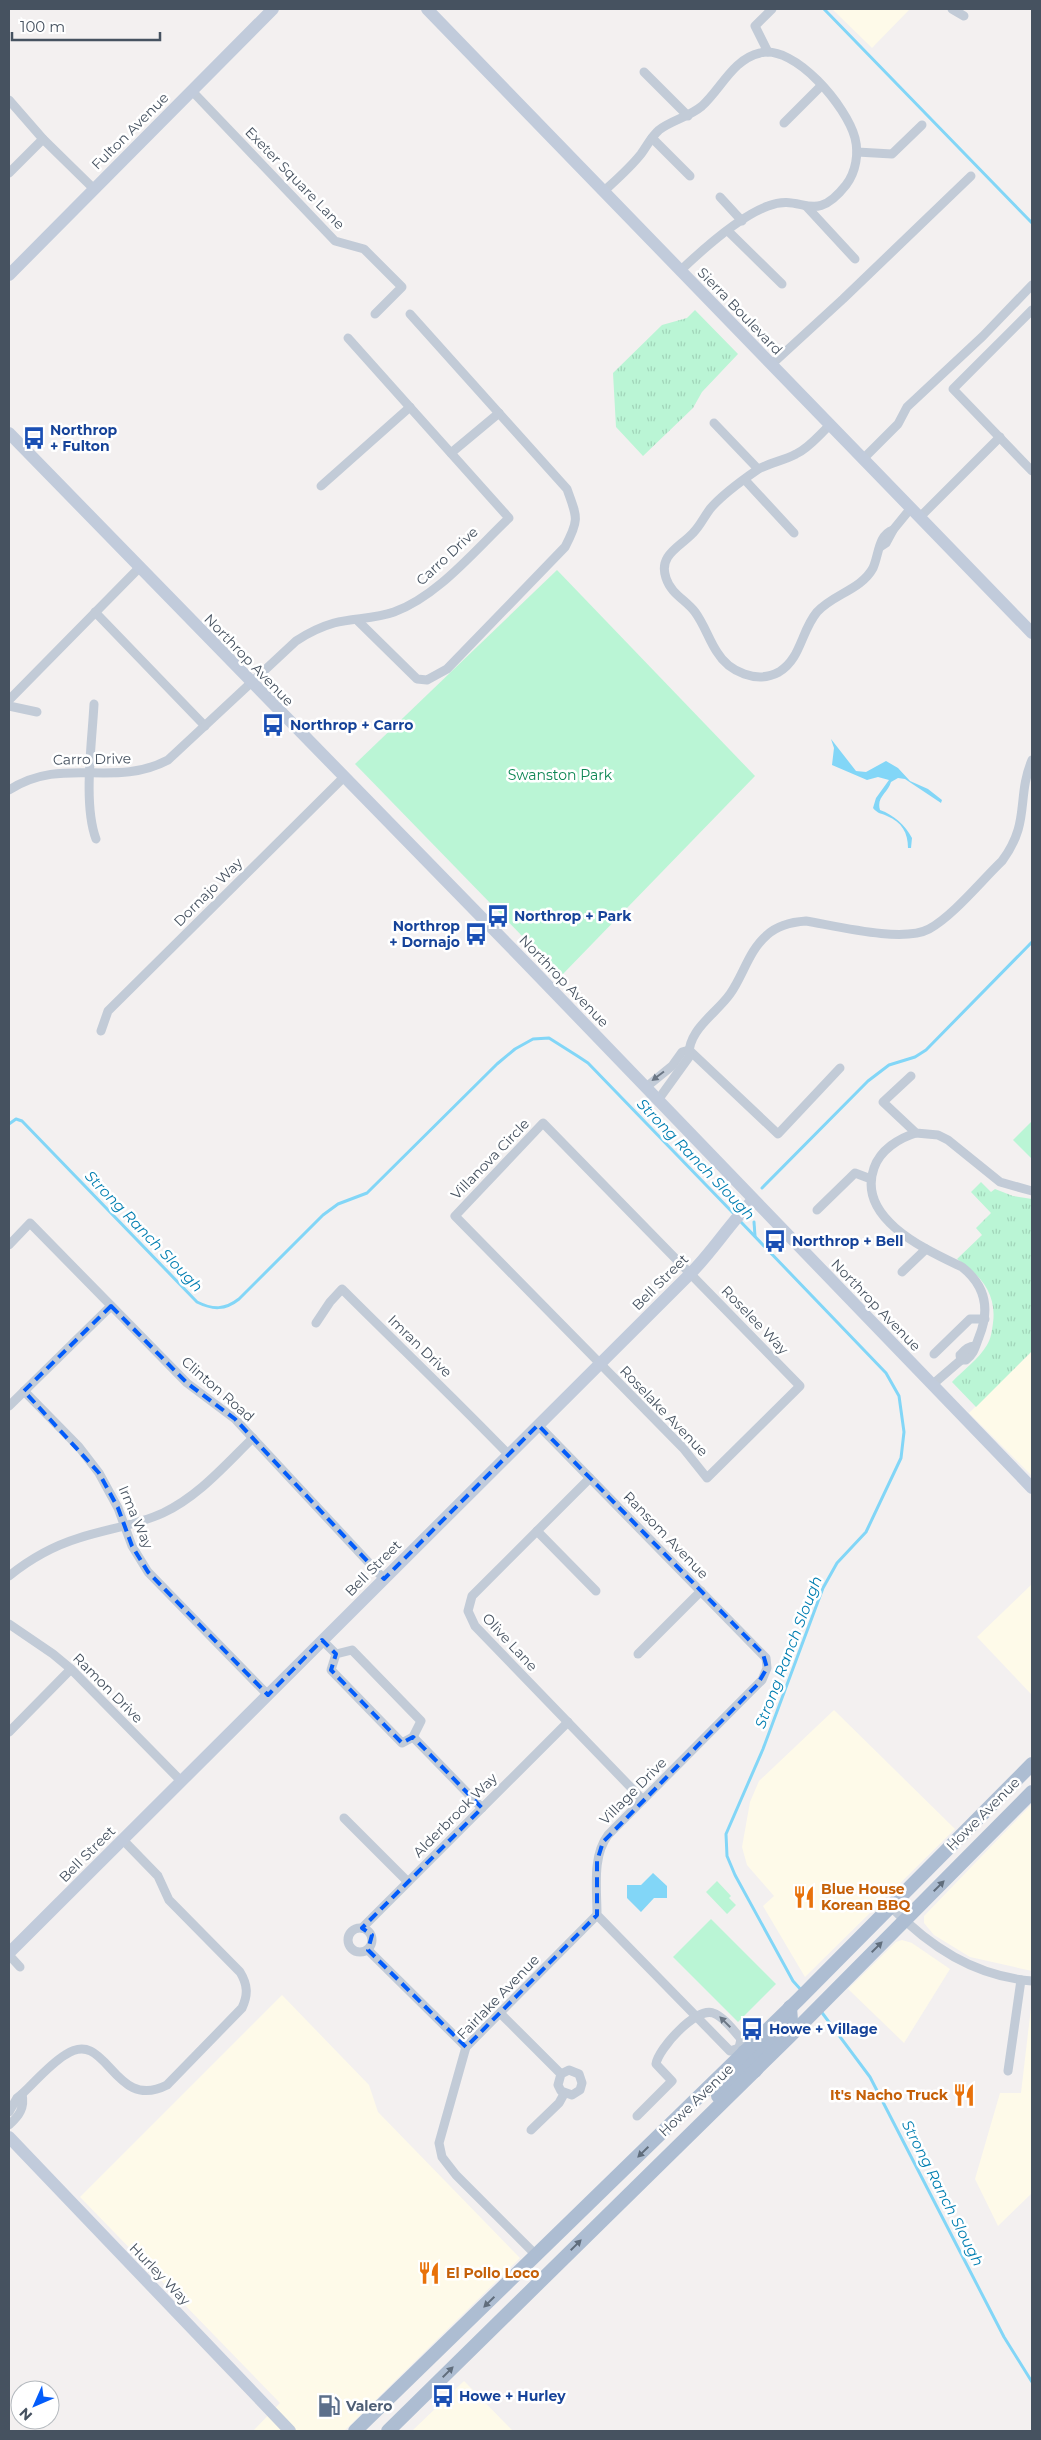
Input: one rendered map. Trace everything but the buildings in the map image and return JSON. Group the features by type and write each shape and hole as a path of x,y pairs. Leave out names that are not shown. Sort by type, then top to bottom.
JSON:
{"main road":[{"name":"Howe Avenue","path":"355,2431 537,2256 742,2050 794,2004 1032,1764"},
{"name":"Howe Avenue","path":"388,2431 810,2016 1032,1792"},
{"path":"754,2071 753,2066 757,2054 791,2021 794,2004"},
{"path":"714,2109 720,2091 748,2061 742,2050"},
{"path":"504,2317 504,2308 536,2271 537,2256"}],"street":[{"name":"Fulton Avenue","path":"9,275 273,9"},
{"name":"Sierra Boulevard","path":"427,9 1032,633"},
{"path":"768,52 755,26 772,9"},
{"path":"952,9 964,16"},
{"path":"603,192 631,165 652,138 666,126 688,116 711,97 741,62 759,53 768,52 787,56 796,61 821,86 840,108 852,127 857,152 852,176 838,194 822,205 806,206 779,203 760,210 728,231 680,271"},
{"path":"644,72 688,116"},
{"path":"784,123 821,86"},
{"name":"Exeter Square Lane","path":"192,91 335,241 364,249 402,288 375,314"},
{"path":"9,100 43,139 94,189"},
{"path":"857,152 892,154 922,125"},
{"path":"652,138 690,176"},
{"path":"9,173 43,139"},
{"path":"771,365 971,176"},
{"path":"720,197 742,221"},
{"path":"806,206 855,259"},
{"path":"728,231 782,284"},
{"path":"863,459 898,424 907,407 983,336 1032,285"},
{"path":"1032,310 953,388 1032,471"},
{"path":"357,620 417,679 434,678 447,669 565,547 576,526 576,510 567,489 410,314"},
{"name":"Carro Drive","path":"9,790 38,776 53,772 126,774 155,767 174,756 282,651 311,632 335,623 394,612 424,597 509,518 348,338"},
{"path":"321,486 410,408"},
{"path":"451,453 499,412"},
{"path":"714,423 758,469"},
{"path":"830,425 806,448 758,469 711,507 691,535 671,552 664,568 669,586 696,614 720,657 736,671 764,677 775,674 789,664 796,654 808,624 818,612 866,578 873,568 886,532 893,530 915,513 1000,437"},
{"name":"Northrop Avenue","path":"9,433 658,1100 1032,1488"},
{"path":"745,480 794,532"},
{"path":"9,700 139,568"},
{"path":"95,612 205,726"},
{"path":"94,704 90,813 96,839"},
{"path":"9,706 37,712"},
{"path":"646,1088 675,1069 689,1057 688,1050 693,1036 728,997 762,940 778,928 793,922 806,921 901,935 920,932 941,920 1002,861 1010,850 1021,824 1027,779 1032,760"},
{"name":"Dornajo Way","path":"101,1031 108,1011 343,778"},
{"path":"688,1050 778,1134 840,1068"},
{"path":"658,1100 675,1069"},
{"path":"911,1076 884,1102 916,1133"},
{"name":"Villanova Circle","path":"600,1364 455,1216 543,1123 690,1274"},
{"path":"932,1385 961,1360 966,1360 975,1352 985,1319 984,1298 978,1282 962,1267 904,1236 882,1212 872,1195 871,1179 875,1164 886,1150 902,1138 916,1133 938,1135 948,1140 1000,1182 1032,1190"},
{"path":"818,1210 855,1173 871,1179"},
{"name":"Bell Street","path":"9,1954 705,1259 730,1224 753,1200"},
{"name":"Clinton Road","path":"9,1245 30,1223 187,1383 235,1419 384,1579"},
{"path":"902,1272 926,1249"},
{"name":"Roselee Way","path":"690,1274 800,1386 708,1478"},
{"name":"Imran Drive","path":"316,1323 330,1302 342,1289 418,1365 437,1380 508,1454"},
{"path":"9,1406 111,1306"},
{"path":"934,1354 970,1319 985,1319"},
{"name":"Roselake Avenue","path":"600,1364 682,1448 708,1478"},
{"name":"Irma Way","path":"24,1391 79,1447 100,1473 110,1490 132,1546 148,1572 268,1695"},
{"name":"Ransom Avenue","path":"538,1425 763,1654 767,1668"},
{"path":"9,1576 39,1555 59,1545 161,1514 188,1499 253,1438"},
{"name":"Olive Lane","path":"590,1478 472,1596 468,1611 475,1626 643,1800"},
{"path":"537,1531 596,1591"},
{"path":"638,1654 701,1591"},
{"name":"Ramon Drive","path":"9,1624 53,1654 71,1670 182,1781"},
{"path":"322,1640 336,1654"},
{"path":"352,1650 421,1721 413,1737 402,1743 331,1670 336,1654 352,1650"},
{"name":"Village Drive","path":"597,1915 597,1861 600,1848 608,1835 757,1685 767,1668"},
{"path":"9,1732 71,1670"},
{"name":"Alderbrook Way","path":"466,2047 368,1950 357,1952 348,1944 351,1932 362,1928 568,1722"},
{"path":"413,1737 482,1808"},
{"path":"344,1818 408,1882"},
{"path":"9,2112 17,2098 65,2054 84,2049 97,2054 124,2083 133,2089 150,2092 157,2090 167,2085 179,2073 242,2008 246,2000 246,1984 240,1972 168,1900 158,1876 123,1840"},
{"path":"890,1906 926,1940 960,1962 998,1976 1032,1981"},
{"path":"597,1915 696,2015 730,2051 742,2050 741,2039 718,2015 708,2012 696,2015 658,2054 656,2064 672,2081 637,2116"},
{"name":"Fairlake Avenue","path":"537,2256 456,2175 442,2157 439,2143 466,2047 597,1915"},
{"path":"362,1928 369,1932 373,1939 368,1950"},
{"path":"9,1954 20,1967"},
{"path":"1008,2071 1021,1980"},
{"path":"500,2013 561,2074"},
{"path":"573,2071 579,2074 582,2080 582,2087 578,2092 572,2095 564,2094 558,2085 561,2074 573,2071"},
{"path":"9,2125 22,2110 24,2102 22,2094"},
{"path":"531,2130 559,2103 564,2094"},
{"name":"Hurley Way","path":"9,2137 290,2431"}],"highlighted area":[{"path":"111,1306 187,1383 235,1419 384,1579 538,1425 763,1654 767,1668 757,1685 603,1842 597,1861 597,1915 466,2047 368,1950 372,1935 362,1928 482,1808 413,1737 402,1743 331,1670 336,1654 322,1640 268,1695 148,1572 132,1546 118,1508 99,1473 24,1391"}],"shaded area":[{"path":"832,9 910,9 872,48"},
{"path":"1032,1351 1032,1476 969,1413"},
{"path":"1032,1584 1032,1695 977,1637"},
{"path":"834,1710 955,1829 805,1977 763,1906 774,1896 747,1865 742,1847 750,1802 759,1781"},
{"path":"1032,1804 1032,1971 970,1957 934,1935 924,1923 924,1916"},
{"path":"902,1940 912,1943 950,1969 904,2043 848,1989 896,1942"},
{"path":"282,1995 369,2085 378,2112 520,2258 344,2431 253,2431 280,2403 80,2197"},
{"path":"1032,1999 1032,2193 998,2226 975,2179 1000,2093 1021,2093"},
{"path":"464,2381 513,2431 412,2431"}],"green space":[{"path":"695,310 738,354 702,392 693,408 643,456 616,427 613,373 662,325 687,318"},
{"name":"Swanston Park","path":"557,570 755,776 561,976 355,764"},
{"path":"1032,1121 1032,1159 1013,1140"},
{"path":"981,1182 991,1192 995,1189 1013,1196 1032,1199 1032,1351 976,1407 952,1382 984,1350 993,1326 994,1312 985,1286 980,1278 957,1259 982,1235 976,1228 991,1213 971,1192"},
{"path":"717,1881 731,1896 729,1898 736,1905 727,1914 706,1892"},
{"path":"711,1919 776,1984 738,2022 673,1957"}],"water":[{"path":"831,739 856,771 866,772 886,761 898,768 910,781 928,789 942,800 941,803 905,779 898,778 891,782 881,798 880,810 899,821 906,829 912,838 911,848 908,848 905,833 897,821 873,808 876,798 889,780 878,777 867,780 832,765 834,748"},
{"path":"653,1873 667,1886 667,1898 654,1898 641,1912 627,1898 627,1885 641,1885"}],"waterway":[{"path":"824,9 1032,223"},
{"path":"762,1188 868,1081 889,1065 915,1057 926,1050 1032,942"},
{"name":"Strong Ranch Slough","path":"9,1124 16,1119 22,1121 197,1302 219,1308 234,1303 239,1299 323,1215 338,1204 367,1193 497,1064 515,1049 533,1039 549,1038 588,1063 736,1216"},
{"name":"Strong Ranch Slough","path":"740,1221 886,1373 899,1396 904,1432 901,1458 866,1532 837,1563 823,1588 763,1749 726,1834 727,1856 735,1875 793,1981 802,1991"},
{"path":"754,1222 755,1236"},
{"name":"Strong Ranch Slough","path":"820,2010 870,2077 1004,2337 1032,2382"}],"place":[{"name":"Northrop + Fulton","path":"34,438"},
{"name":"Northrop + Carro","path":"273,725"},
{"name":"Northrop + Park","path":"498,916"},
{"name":"Northrop + Dornajo","path":"476,934"},
{"name":"Northrop + Bell","path":"775,1241"},
{"name":"Blue House Korean BBQ","path":"804,1897"},
{"name":"Howe + Village","path":"752,2029"},
{"name":"It's Nacho Truck","path":"964,2095"},
{"name":"El Pollo Loco","path":"429,2273"},
{"name":"Howe + Hurley","path":"443,2396"},
{"name":"Valero","path":"329,2406"}]}
